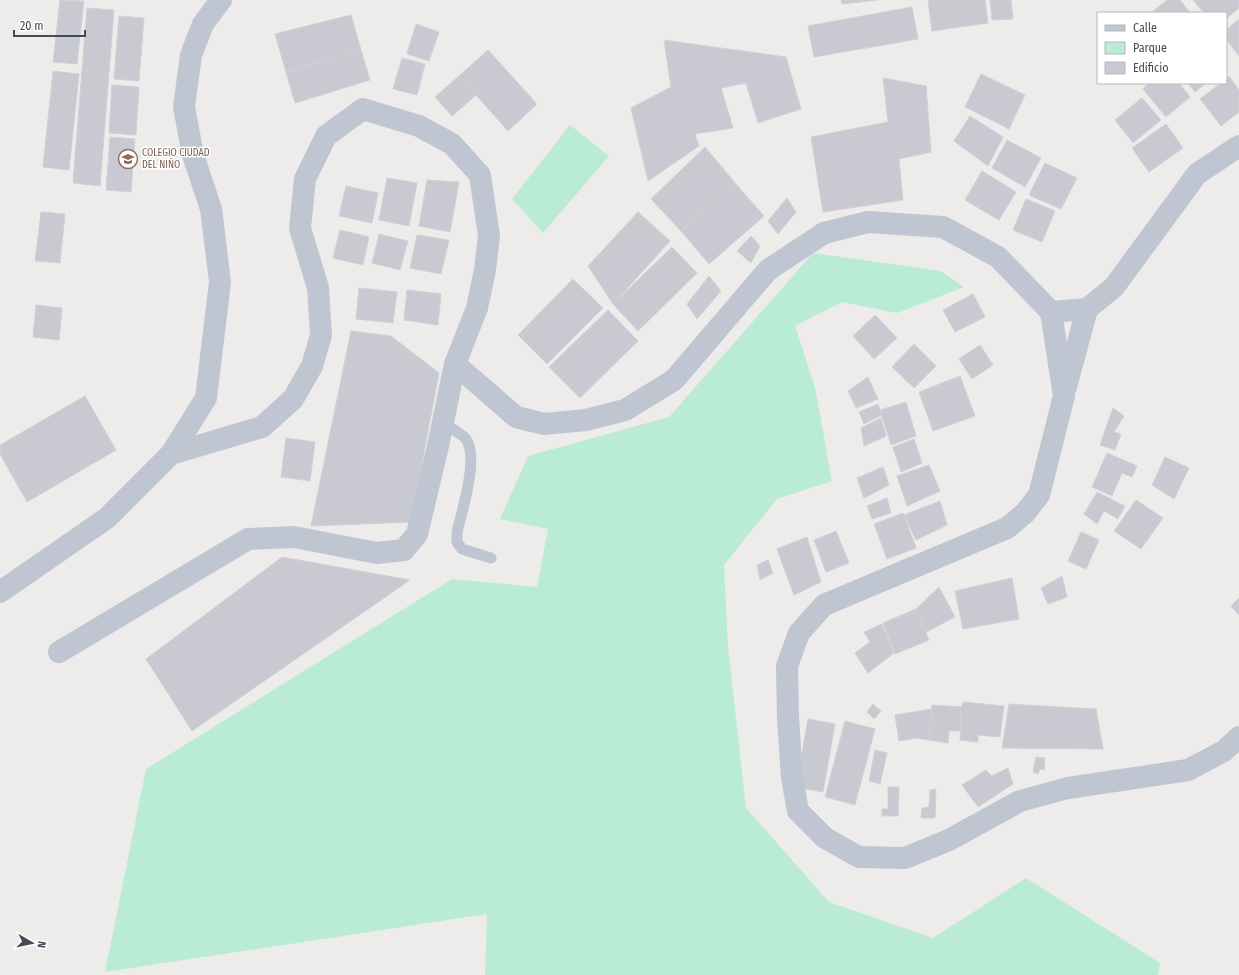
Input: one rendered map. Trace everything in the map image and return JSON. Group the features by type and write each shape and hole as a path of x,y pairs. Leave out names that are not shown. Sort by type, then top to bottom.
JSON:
{"street":[{"path":"0,592 107,518 171,454 206,398 220,282 211,209 193,155 184,107 191,55 203,24 221,0"},
{"path":"59,652 248,539 294,537 377,553 404,550 417,534 455,364 477,308 485,270 489,236 480,175 452,144 418,126 363,109 326,136 305,179 300,228 318,288 321,335 312,366 293,399 262,427 171,454"},
{"path":"1051,312 1087,309 1114,287 1197,174 1239,146"},
{"path":"455,364 516,417 544,424 586,420 625,410 674,380 768,270 824,233 868,222 942,227 998,258 1051,312 1064,396"},
{"path":"1087,309 1039,495 1026,513 1007,528 824,605 799,633 787,666 788,718 792,771 798,811 825,838 859,858 905,858 949,840 1020,801 1068,788 1188,770 1224,751 1239,737"}],"lane":[{"path":"443,423 466,439 469,452 471,471 457,532 457,542 462,549 491,558"}],"green space":[{"path":"570,125 609,156 543,233 512,199"},
{"path":"813,253 941,271 964,287 897,313 842,302 795,326 815,387 832,481 777,499 724,565 728,647 746,808 829,902 933,938 1026,878 1160,963 1158,975 485,975 487,914 105,972 146,769 452,579 537,587 548,529 500,519 528,456 669,417"}],"building":[{"path":"60,0 84,1 77,64 53,62"},
{"path":"841,0 878,0 842,4"},
{"path":"928,0 985,0 988,23 932,31"},
{"path":"990,0 1011,0 1013,19 992,20"},
{"path":"1167,0 1180,0 1189,12 1152,12"},
{"path":"1193,0 1239,0 1239,8 1227,18 1227,12 1203,12"},
{"path":"912,7 918,39 814,57 808,26"},
{"path":"87,8 114,10 100,186 73,183"},
{"path":"351,15 361,50 286,72 275,34"},
{"path":"119,16 144,18 139,81 114,79"},
{"path":"1239,19 1239,56 1227,40 1227,29"},
{"path":"416,24 439,32 429,61 407,54"},
{"path":"664,40 786,57 801,109 758,123 746,83 721,88 733,128 695,134 699,146 648,181 631,108 671,87"},
{"path":"361,50 370,80 295,103 286,72"},
{"path":"488,50 537,104 508,131 459,76"},
{"path":"402,58 425,64 417,95 393,89"},
{"path":"53,71 79,74 69,170 43,167"},
{"path":"981,74 1025,95 1009,129 965,107"},
{"path":"459,76 476,95 452,116 435,97"},
{"path":"1229,76 1239,90 1239,112 1221,126 1200,99 1220,84 1227,84 1227,78"},
{"path":"883,78 926,86 931,152 899,159 903,200 823,212 811,137 888,122"},
{"path":"1148,84 1180,84 1190,97 1166,117 1143,89"},
{"path":"1189,84 1205,84 1195,92"},
{"path":"112,85 139,87 136,135 109,133"},
{"path":"1142,98 1161,120 1133,143 1115,120"},
{"path":"970,116 1003,137 988,166 954,141"},
{"path":"1166,124 1183,148 1149,172 1132,148"},
{"path":"110,137 135,139 131,192 106,190"},
{"path":"1007,140 1041,158 1025,187 992,168"},
{"path":"705,147 735,183 681,231 651,199"},
{"path":"1045,163 1077,178 1061,209 1029,195"},
{"path":"982,171 1016,192 999,220 965,200"},
{"path":"387,178 417,183 409,226 379,220"},
{"path":"427,180 459,182 450,232 419,226"},
{"path":"735,183 764,216 709,264 681,231"},
{"path":"346,186 378,193 372,223 339,216"},
{"path":"787,198 796,212 778,234 768,221"},
{"path":"1026,199 1055,211 1042,242 1013,230"},
{"path":"41,212 65,214 60,263 35,261"},
{"path":"638,212 670,241 613,304 588,266"},
{"path":"340,230 369,237 363,265 333,258"},
{"path":"379,234 408,241 400,270 372,263"},
{"path":"417,235 449,240 441,274 410,268"},
{"path":"751,236 760,246 751,263 737,251"},
{"path":"672,247 697,273 638,331 613,304"},
{"path":"709,276 721,291 697,319 687,304"},
{"path":"573,279 603,308 547,364 518,335"},
{"path":"359,288 397,292 393,323 356,319"},
{"path":"407,290 441,294 438,325 404,320"},
{"path":"973,294 985,317 955,332 943,310"},
{"path":"36,305 62,308 59,340 33,337"},
{"path":"608,310 638,341 580,398 549,367"},
{"path":"875,315 897,338 874,359 853,336"},
{"path":"351,331 391,336 439,373 411,522 311,526"},
{"path":"914,344 936,366 914,388 892,367"},
{"path":"980,345 993,365 972,379 959,359"},
{"path":"960,376 975,416 933,431 919,392"},
{"path":"868,377 878,399 856,408 848,391"},
{"path":"85,396 116,450 27,502 0,454 0,445"},
{"path":"906,402 916,436 891,445 880,410"},
{"path":"878,404 882,415 864,424 859,412"},
{"path":"1113,408 1124,416 1114,432 1121,434 1115,450 1100,445"},
{"path":"881,418 886,436 864,446 861,428"},
{"path":"286,438 315,442 310,481 281,477"},
{"path":"914,439 922,463 901,472 893,447"},
{"path":"1107,453 1137,466 1132,477 1122,473 1112,496 1092,487"},
{"path":"1165,457 1189,468 1174,499 1152,485"},
{"path":"929,465 940,491 907,506 897,476"},
{"path":"883,467 889,485 864,498 857,478"},
{"path":"1097,492 1125,506 1118,519 1104,511 1097,524 1084,514"},
{"path":"887,498 891,513 872,519 867,506"},
{"path":"1136,500 1163,518 1141,549 1114,531"},
{"path":"940,501 947,525 916,540 904,515"},
{"path":"903,513 916,548 887,559 874,524"},
{"path":"836,531 849,563 826,572 814,540"},
{"path":"1081,532 1099,540 1086,569 1068,561"},
{"path":"807,537 821,582 794,595 777,549"},
{"path":"282,557 410,580 192,731 146,659"},
{"path":"768,560 773,573 760,580 757,565"},
{"path":"1062,576 1067,597 1048,604 1041,588"},
{"path":"1012,578 1019,619 963,629 955,591"},
{"path":"939,587 955,617 926,632 916,609"},
{"path":"1239,598 1239,615 1231,606"},
{"path":"916,609 929,640 895,654 883,623"},
{"path":"882,624 894,653 868,673 855,653 870,642 864,632"},
{"path":"964,702 1004,706 1000,737 978,735 978,742 960,740 961,707"},
{"path":"873,704 881,711 874,719 867,712"},
{"path":"1009,704 1096,709 1103,749 1002,748"},
{"path":"932,705 961,707 960,731 949,731 948,743 929,740"},
{"path":"932,709 929,740 917,738 899,741 895,715"},
{"path":"808,719 835,724 823,792 796,787"},
{"path":"845,721 875,729 855,805 825,797"},
{"path":"875,750 887,753 880,784 869,781"},
{"path":"1036,757 1045,758 1044,770 1040,769 1038,774 1033,772"},
{"path":"1008,768 1013,784 978,807 962,785 986,770 992,776"},
{"path":"888,787 899,787 898,816 882,816 882,809 888,809"},
{"path":"936,789 935,818 921,818 922,808 929,807 930,790"}],"place":[{"name":"COLEGIO CIUDAD DEL NIÑO","path":"128,159"}]}
